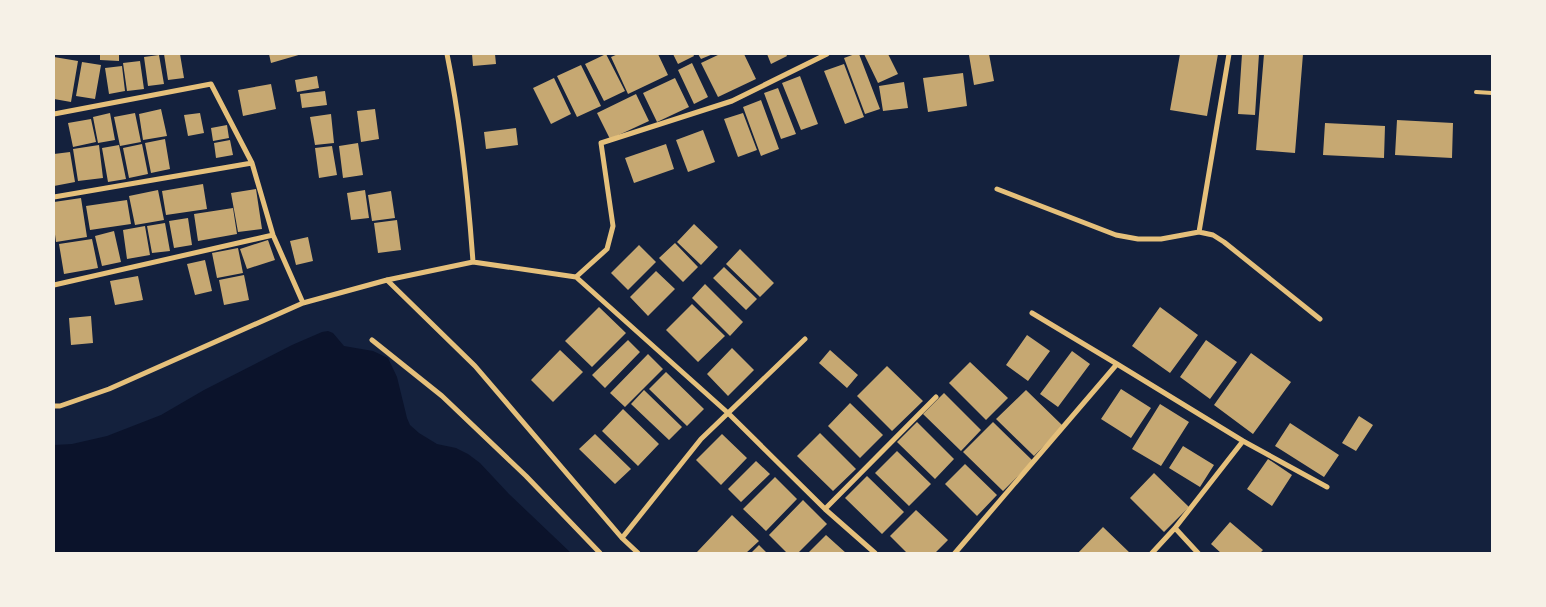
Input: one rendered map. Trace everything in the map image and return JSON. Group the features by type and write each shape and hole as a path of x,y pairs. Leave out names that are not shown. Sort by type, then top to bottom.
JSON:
{"street":[{"path":"446,54 455,96 466,174 473,262"},
{"path":"576,277 607,249 613,226 601,143 732,101 827,54"},
{"path":"1199,232 1230,54"},
{"path":"54,114 211,84 252,163 273,235 303,303"},
{"path":"54,197 252,163"},
{"path":"997,189 1116,235 1138,239 1161,239 1199,232 1213,235 1320,319"},
{"path":"54,285 273,235"},
{"path":"54,406 60,406 108,389 303,303 387,280 473,262 576,277 728,413 825,509 874,553"},
{"path":"387,280 476,366 622,538 638,553"},
{"path":"1032,313 1243,441 1327,487"},
{"path":"622,538 701,439 805,339"},
{"path":"372,340 442,396 526,476 600,553"},
{"path":"955,553 1117,364"},
{"path":"825,509 936,398"},
{"path":"1152,553 1175,528 1243,441"},
{"path":"1175,528 1198,553"}],"lane":[{"path":"1476,92 1492,93"}],"water":[{"path":"328,331 333,333 344,346 373,351 388,358 397,377 410,425 437,444 456,448 480,463 509,494 571,553 54,553 54,445 72,444 107,436 161,415 204,390 292,345"}],"building":[{"path":"100,54 119,54 119,61 100,60"},
{"path":"164,54 180,54 184,78 168,80"},
{"path":"269,54 302,54 271,63"},
{"path":"472,54 495,54 496,64 473,66"},
{"path":"606,54 625,91 604,101 585,64"},
{"path":"618,54 658,54 668,75 628,94 611,57"},
{"path":"673,54 693,54 694,56 678,64"},
{"path":"698,54 713,54 701,59"},
{"path":"720,54 744,54 756,79 718,97 701,63"},
{"path":"767,54 786,54 787,56 771,64"},
{"path":"859,54 880,109 865,114 844,58"},
{"path":"864,54 888,54 898,74 878,83"},
{"path":"989,54 994,81 974,85 969,55"},
{"path":"1180,54 1218,54 1207,116 1170,110"},
{"path":"1242,54 1259,54 1255,115 1238,114"},
{"path":"1264,54 1303,54 1295,153 1256,150"},
{"path":"159,55 164,84 148,86 144,57"},
{"path":"54,57 78,61 71,102 54,99"},
{"path":"140,61 144,89 127,91 123,63"},
{"path":"82,62 101,65 95,99 76,96"},
{"path":"692,63 708,97 694,104 678,70"},
{"path":"844,64 864,117 845,124 824,71"},
{"path":"581,65 601,106 577,117 557,76"},
{"path":"122,66 125,91 109,94 105,68"},
{"path":"963,73 967,106 928,112 923,78"},
{"path":"317,76 319,88 297,92 295,80"},
{"path":"800,76 818,124 801,130 782,83"},
{"path":"554,78 571,114 551,124 533,88"},
{"path":"675,78 689,107 657,122 643,93"},
{"path":"904,82 908,108 883,111 879,86"},
{"path":"271,84 276,109 243,116 238,90"},
{"path":"778,88 796,134 781,139 764,93"},
{"path":"325,91 327,105 302,108 300,94"},
{"path":"636,94 649,121 610,139 597,113"},
{"path":"761,100 779,149 761,156 743,107"},
{"path":"161,109 167,136 143,140 139,114"},
{"path":"375,109 379,139 361,142 357,111"},
{"path":"110,113 115,140 98,143 93,117"},
{"path":"135,113 141,142 120,146 114,117"},
{"path":"200,113 204,133 188,136 184,115"},
{"path":"743,113 757,150 738,157 724,119"},
{"path":"331,114 334,143 315,145 310,117"},
{"path":"91,119 96,142 73,147 68,123"},
{"path":"1397,120 1453,123 1452,158 1395,155"},
{"path":"1325,123 1385,126 1384,158 1323,155"},
{"path":"227,125 229,138 213,141 211,128"},
{"path":"516,128 518,145 486,149 484,132"},
{"path":"703,130 715,162 688,172 676,140"},
{"path":"165,139 170,169 151,173 145,143"},
{"path":"230,140 233,155 216,158 214,143"},
{"path":"358,143 363,175 343,178 339,146"},
{"path":"142,144 148,174 129,178 123,148"},
{"path":"666,144 674,169 634,183 625,158"},
{"path":"99,145 103,178 78,181 73,149"},
{"path":"119,145 126,179 108,182 102,148"},
{"path":"332,146 337,175 319,178 315,148"},
{"path":"70,152 75,182 54,186 54,154"},
{"path":"203,184 207,209 166,215 162,191"},
{"path":"256,189 262,229 238,232 231,193"},
{"path":"158,190 164,220 135,225 129,196"},
{"path":"365,190 369,218 351,220 347,193"},
{"path":"391,191 395,218 372,221 368,195"},
{"path":"81,198 87,237 56,242 54,202"},
{"path":"127,200 131,224 90,230 86,206"},
{"path":"233,208 237,234 198,241 194,214"},
{"path":"188,218 192,245 174,248 169,221"},
{"path":"397,220 401,250 378,253 374,223"},
{"path":"165,223 170,251 152,253 147,226"},
{"path":"694,224 718,247 701,265 677,242"},
{"path":"145,226 150,255 127,259 123,230"},
{"path":"114,231 121,262 102,266 95,236"},
{"path":"308,237 313,261 296,265 290,241"},
{"path":"92,239 98,268 64,274 59,244"},
{"path":"268,240 275,260 247,269 240,249"},
{"path":"675,243 698,267 683,282 659,258"},
{"path":"639,245 656,262 628,290 611,273"},
{"path":"238,248 243,273 217,278 212,253"},
{"path":"740,249 774,283 760,297 726,264"},
{"path":"205,260 212,291 195,295 187,264"},
{"path":"724,267 757,299 746,310 713,278"},
{"path":"656,271 675,289 648,316 630,297"},
{"path":"244,275 249,300 224,305 219,280"},
{"path":"138,276 143,300 115,305 110,281"},
{"path":"705,284 743,322 730,336 692,298"},
{"path":"692,304 725,336 698,362 666,330"},
{"path":"599,307 626,333 592,367 565,341"},
{"path":"1160,307 1198,335 1170,373 1132,346"},
{"path":"91,316 93,343 71,345 69,318"},
{"path":"1027,335 1050,351 1028,381 1006,365"},
{"path":"628,340 640,352 605,388 592,375"},
{"path":"1206,340 1237,362 1210,399 1180,377"},
{"path":"732,348 754,370 728,396 707,374"},
{"path":"560,350 583,372 553,402 531,380"},
{"path":"830,350 858,375 847,388 819,363"},
{"path":"1072,351 1090,364 1058,407 1040,394"},
{"path":"1251,353 1291,382 1253,434 1214,405"},
{"path":"648,354 663,369 625,407 610,393"},
{"path":"970,362 1008,398 986,420 949,383"},
{"path":"887,366 923,401 892,431 857,396"},
{"path":"666,372 704,409 687,426 649,389"},
{"path":"1121,389 1151,408 1131,438 1101,419"},
{"path":"644,390 682,427 669,440 631,404"},
{"path":"1026,390 1063,426 1034,456 996,419"},
{"path":"944,393 981,430 961,451 923,414"},
{"path":"850,403 883,435 860,458 828,426"},
{"path":"1160,404 1189,422 1161,466 1132,449"},
{"path":"623,409 659,444 638,466 602,431"},
{"path":"1359,416 1373,425 1356,451 1342,443"},
{"path":"917,422 954,459 935,479 897,442"},
{"path":"993,422 1033,461 1003,491 963,452"},
{"path":"1290,423 1339,455 1324,477 1275,446"},
{"path":"820,433 856,469 833,491 797,456"},
{"path":"595,434 631,469 615,484 579,449"},
{"path":"722,434 747,458 721,485 696,460"},
{"path":"1183,446 1214,465 1200,487 1169,468"},
{"path":"897,451 931,484 909,506 875,473"},
{"path":"1268,459 1292,475 1272,506 1247,489"},
{"path":"756,461 770,474 741,502 728,489"},
{"path":"965,464 997,495 977,516 945,484"},
{"path":"1154,473 1189,507 1164,532 1130,498"},
{"path":"867,476 904,512 882,534 845,498"},
{"path":"775,477 797,499 766,531 743,509"},
{"path":"803,500 827,524 798,553 787,553 769,535"},
{"path":"916,510 948,540 935,553 907,553 890,536"},
{"path":"732,515 759,541 746,553 698,553 697,552"},
{"path":"1230,522 1263,550 1260,553 1221,553 1211,544"},
{"path":"1103,527 1130,553 1078,553"},
{"path":"826,535 846,553 808,553"},
{"path":"759,545 767,553 751,553"}]}
